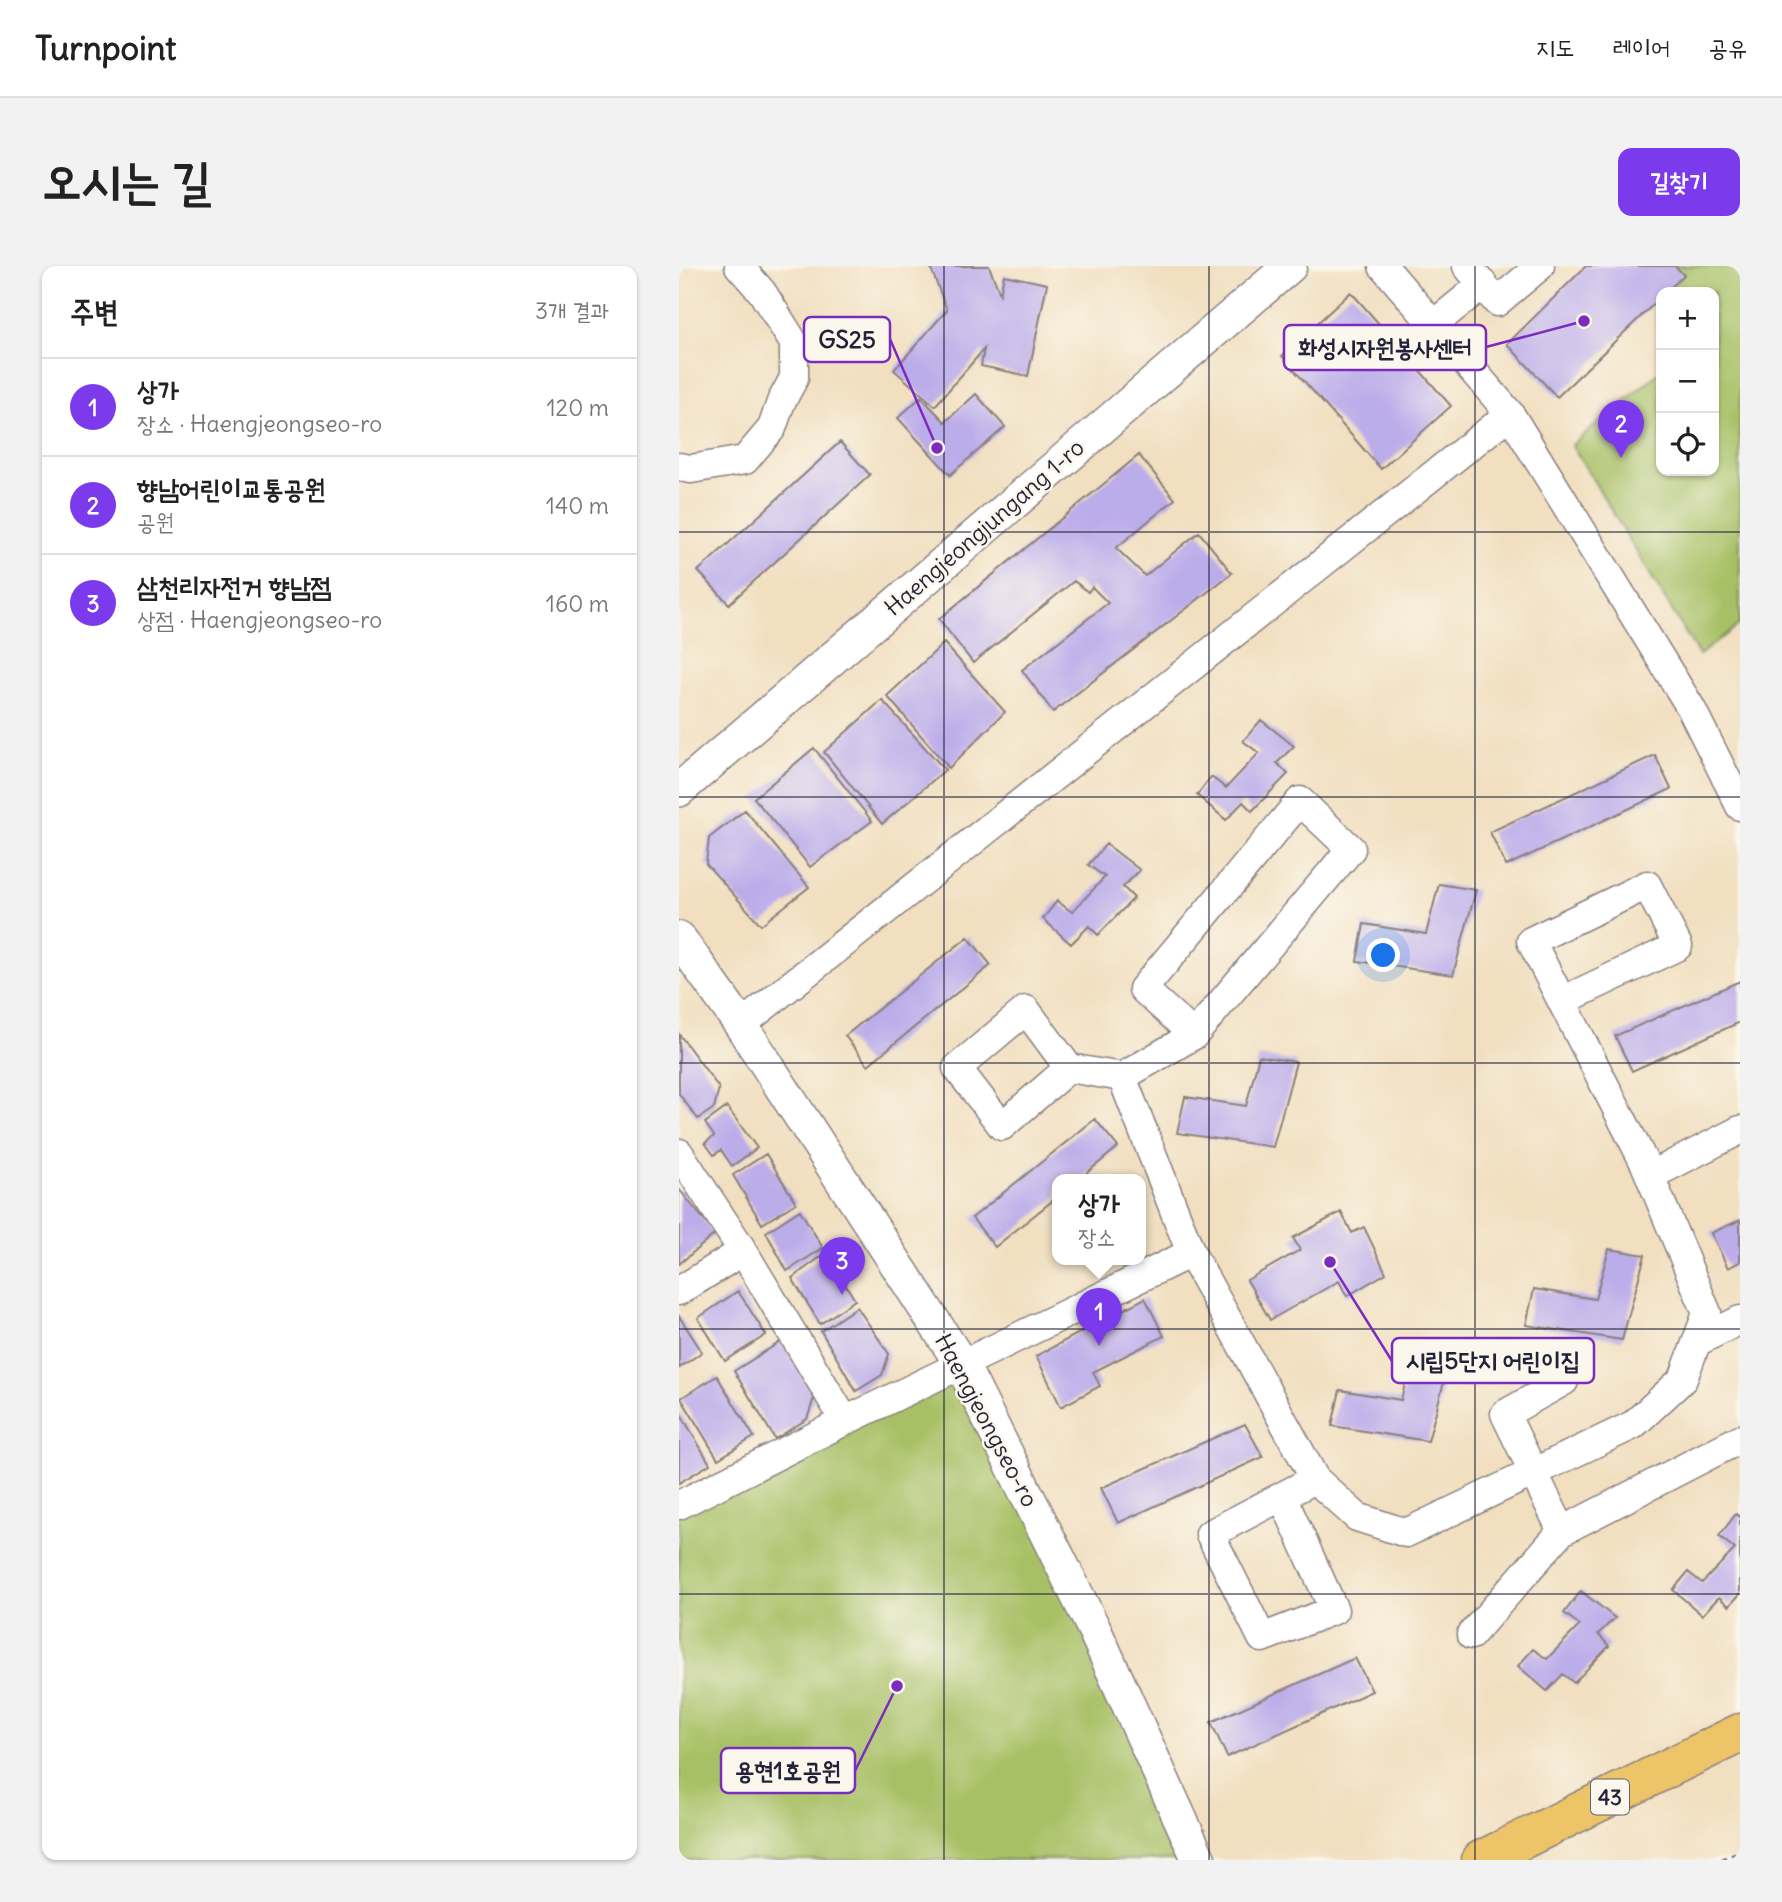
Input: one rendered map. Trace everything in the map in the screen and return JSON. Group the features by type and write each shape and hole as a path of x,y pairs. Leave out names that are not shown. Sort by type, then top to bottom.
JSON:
{"main road":[{"name":"43","path":"1481,1860 1740,1733"}],"street":[{"path":"679,467 691,469 745,460 772,428 794,377 794,343 762,292 739,266"},
{"name":"Haengjeongjungang 1-ro","path":"679,790 1290,266"},
{"path":"1383,266 1510,414 1691,708 1740,806"},
{"path":"1434,324 1475,275 1497,302 1540,266"},
{"path":"741,1025 1510,414"},
{"path":"1069,1068 1122,1077 1194,1035 1352,849 1300,801 1143,989 1194,1035"},
{"path":"1122,1077 1191,1253 1315,1479 1357,1517 1406,1533 1633,1424 1683,1379 1707,1313 1650,1176 1531,941 1647,885 1678,946 1562,1001"},
{"name":"Haengjeongseo-ro","path":"679,938 741,1025 962,1365 1094,1629 1199,1860"},
{"path":"1650,1176 1740,1130"},
{"path":"679,1153 743,1251 845,1421"},
{"path":"679,1291 743,1251"},
{"path":"679,1506 845,1421 1191,1253"},
{"path":"1697,1342 1740,1320"},
{"path":"1562,1531 1505,1414 1564,1381"},
{"path":"1471,1635 1562,1531 1740,1440"},
{"path":"1282,1496 1334,1610 1262,1637 1210,1534 1282,1496 1315,1479"}],"path":[{"path":"1722,1860 1740,1851"}],"green space":[{"path":"1643,266 1740,266 1740,624 1699,655 1572,445 1656,375 1656,476 1719,476 1719,287 1660,287"},
{"path":"962,1365 1197,1860 679,1860 679,1512"}],"building":[{"path":"930,266 989,266 1000,294 1004,275 1047,284 1028,376 981,366 984,349 935,406 894,370 947,310"},
{"path":"1586,266 1675,266 1684,275 1671,287 1656,287 1656,302 1557,397 1507,344"},
{"path":"1351,292 1451,406 1381,469 1282,356"},
{"path":"976,394 1005,427 950,475 898,418 921,397 945,422"},
{"path":"840,442 870,475 729,604 698,571"},
{"path":"1139,455 1175,499 1116,548 1145,576 1199,532 1232,573 1053,712 1022,670 1108,603 1092,587 1088,592 1074,581 973,663 939,619"},
{"path":"944,643 1005,712 949,768 887,696"},
{"path":"882,700 945,770 882,824 824,752"},
{"path":"1261,720 1294,746 1277,763 1288,774 1252,811 1243,802 1226,820 1197,795 1211,777 1226,788 1259,753 1243,741"},
{"path":"814,748 872,821 810,867 754,798"},
{"path":"1655,755 1671,789 1506,866 1490,832"},
{"path":"745,810 809,887 761,925 706,864 709,838"},
{"path":"1106,844 1140,870 1123,887 1134,898 1098,935 1089,926 1071,944 1043,919 1057,901 1072,912 1105,877 1088,865"},
{"path":"1439,884 1476,890 1453,975 1357,961 1364,924 1426,934"},
{"path":"968,937 991,965 868,1065 845,1036"},
{"path":"1740,981 1740,1022 1632,1071 1615,1036"},
{"path":"679,1034 719,1088 714,1108 698,1119 679,1094"},
{"path":"1259,1056 1296,1062 1273,1147 1177,1133 1185,1097 1246,1106"},
{"path":"727,1107 757,1148 732,1166 721,1150 714,1155 705,1143 714,1136 705,1123"},
{"path":"1095,1119 1118,1147 1085,1174 1052,1174 1052,1201 995,1247 972,1218"},
{"path":"766,1154 796,1203 762,1224 733,1175"},
{"path":"679,1189 715,1234 679,1264"},
{"path":"800,1210 823,1248 787,1271 766,1232"},
{"path":"1341,1212 1352,1233 1364,1227 1386,1273 1347,1296 1339,1281 1270,1320 1247,1280 1300,1250 1293,1238"},
{"path":"1740,1220 1740,1262 1728,1268 1711,1233"},
{"path":"1609,1249 1645,1255 1622,1340 1526,1325 1534,1289 1595,1299"},
{"path":"826,1253 855,1300 820,1324 792,1278"},
{"path":"738,1291 766,1335 725,1361 698,1318"},
{"path":"1145,1298 1164,1336 1093,1372 1100,1386 1061,1407 1036,1356"},
{"path":"857,1307 889,1354 882,1375 856,1391 821,1331"},
{"path":"679,1316 702,1352 679,1368"},
{"path":"782,1341 815,1395 807,1419 775,1439 734,1371"},
{"path":"1414,1349 1451,1356 1428,1441 1332,1426 1340,1390 1401,1400"},
{"path":"717,1376 754,1437 718,1459 681,1398"},
{"path":"679,1411 710,1464 679,1483"},
{"path":"1245,1424 1263,1457 1118,1523 1101,1488"},
{"path":"1736,1514 1740,1517 1740,1594 1729,1606 1719,1597 1702,1615 1673,1590 1688,1572 1702,1583 1735,1549 1719,1536"},
{"path":"1581,1591 1615,1618 1598,1634 1609,1646 1574,1683 1563,1674 1547,1691 1518,1666 1533,1649 1547,1659 1580,1625 1564,1613"},
{"path":"1355,1658 1372,1691 1227,1757 1211,1722"}],"place":[{"name":"화성시자원봉사센터","path":"1584,321"},
{"name":"GS25","path":"937,448"},
{"name":"향남어린이교통공원","path":"1621,458"},
{"name":"시립5단지 어린이집","path":"1330,1262"},
{"name":"삼천리자전거 향남점","path":"842,1295"},
{"name":"상가","path":"1099,1346"},
{"name":"용현1호공원","path":"897,1686"}]}
